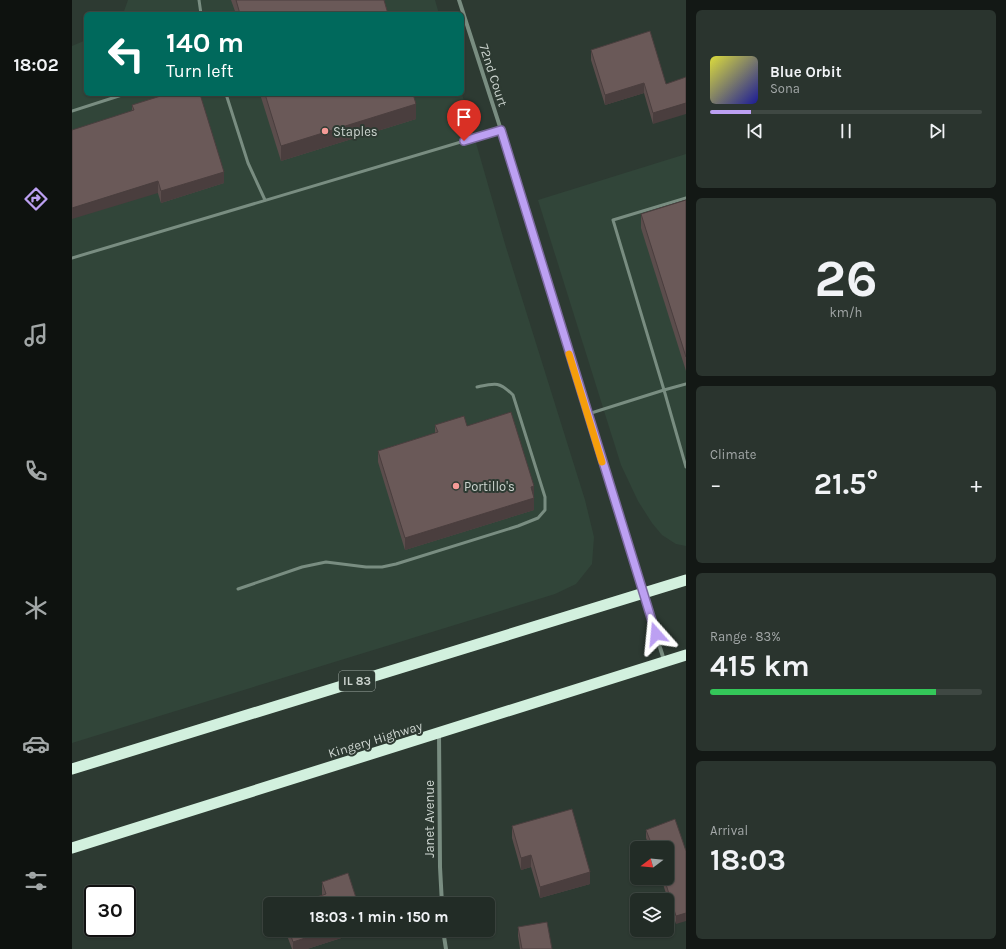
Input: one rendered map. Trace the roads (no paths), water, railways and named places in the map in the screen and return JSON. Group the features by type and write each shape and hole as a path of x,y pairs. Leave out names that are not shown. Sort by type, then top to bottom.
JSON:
{"highway":[{"name":"IL 83","path":"72,770 686,580"},
{"name":"Kingery Highway","path":"72,848 686,655"}],"street":[{"name":"72nd Court","path":"459,0 463,12"},
{"name":"72nd Court","path":"464,15 501,130 665,662"},
{"name":"Janet Avenue","path":"439,733 442,897"},
{"path":"444,937 446,949"}],"lane":[{"path":"199,0 201,12"},
{"path":"72,111 119,96"},
{"path":"227,96 248,163 265,200"},
{"path":"72,258 501,130"},
{"path":"686,198 613,220 686,467"},
{"path":"238,589 302,568 326,562 366,567 382,567 396,564 518,526 538,518 545,510 545,498 513,395 504,386 493,384 477,387"},
{"path":"588,414 686,384"}],"place":[{"name":"Staples","path":"325,131"},
{"name":"Portillo's","path":"456,486"}]}
